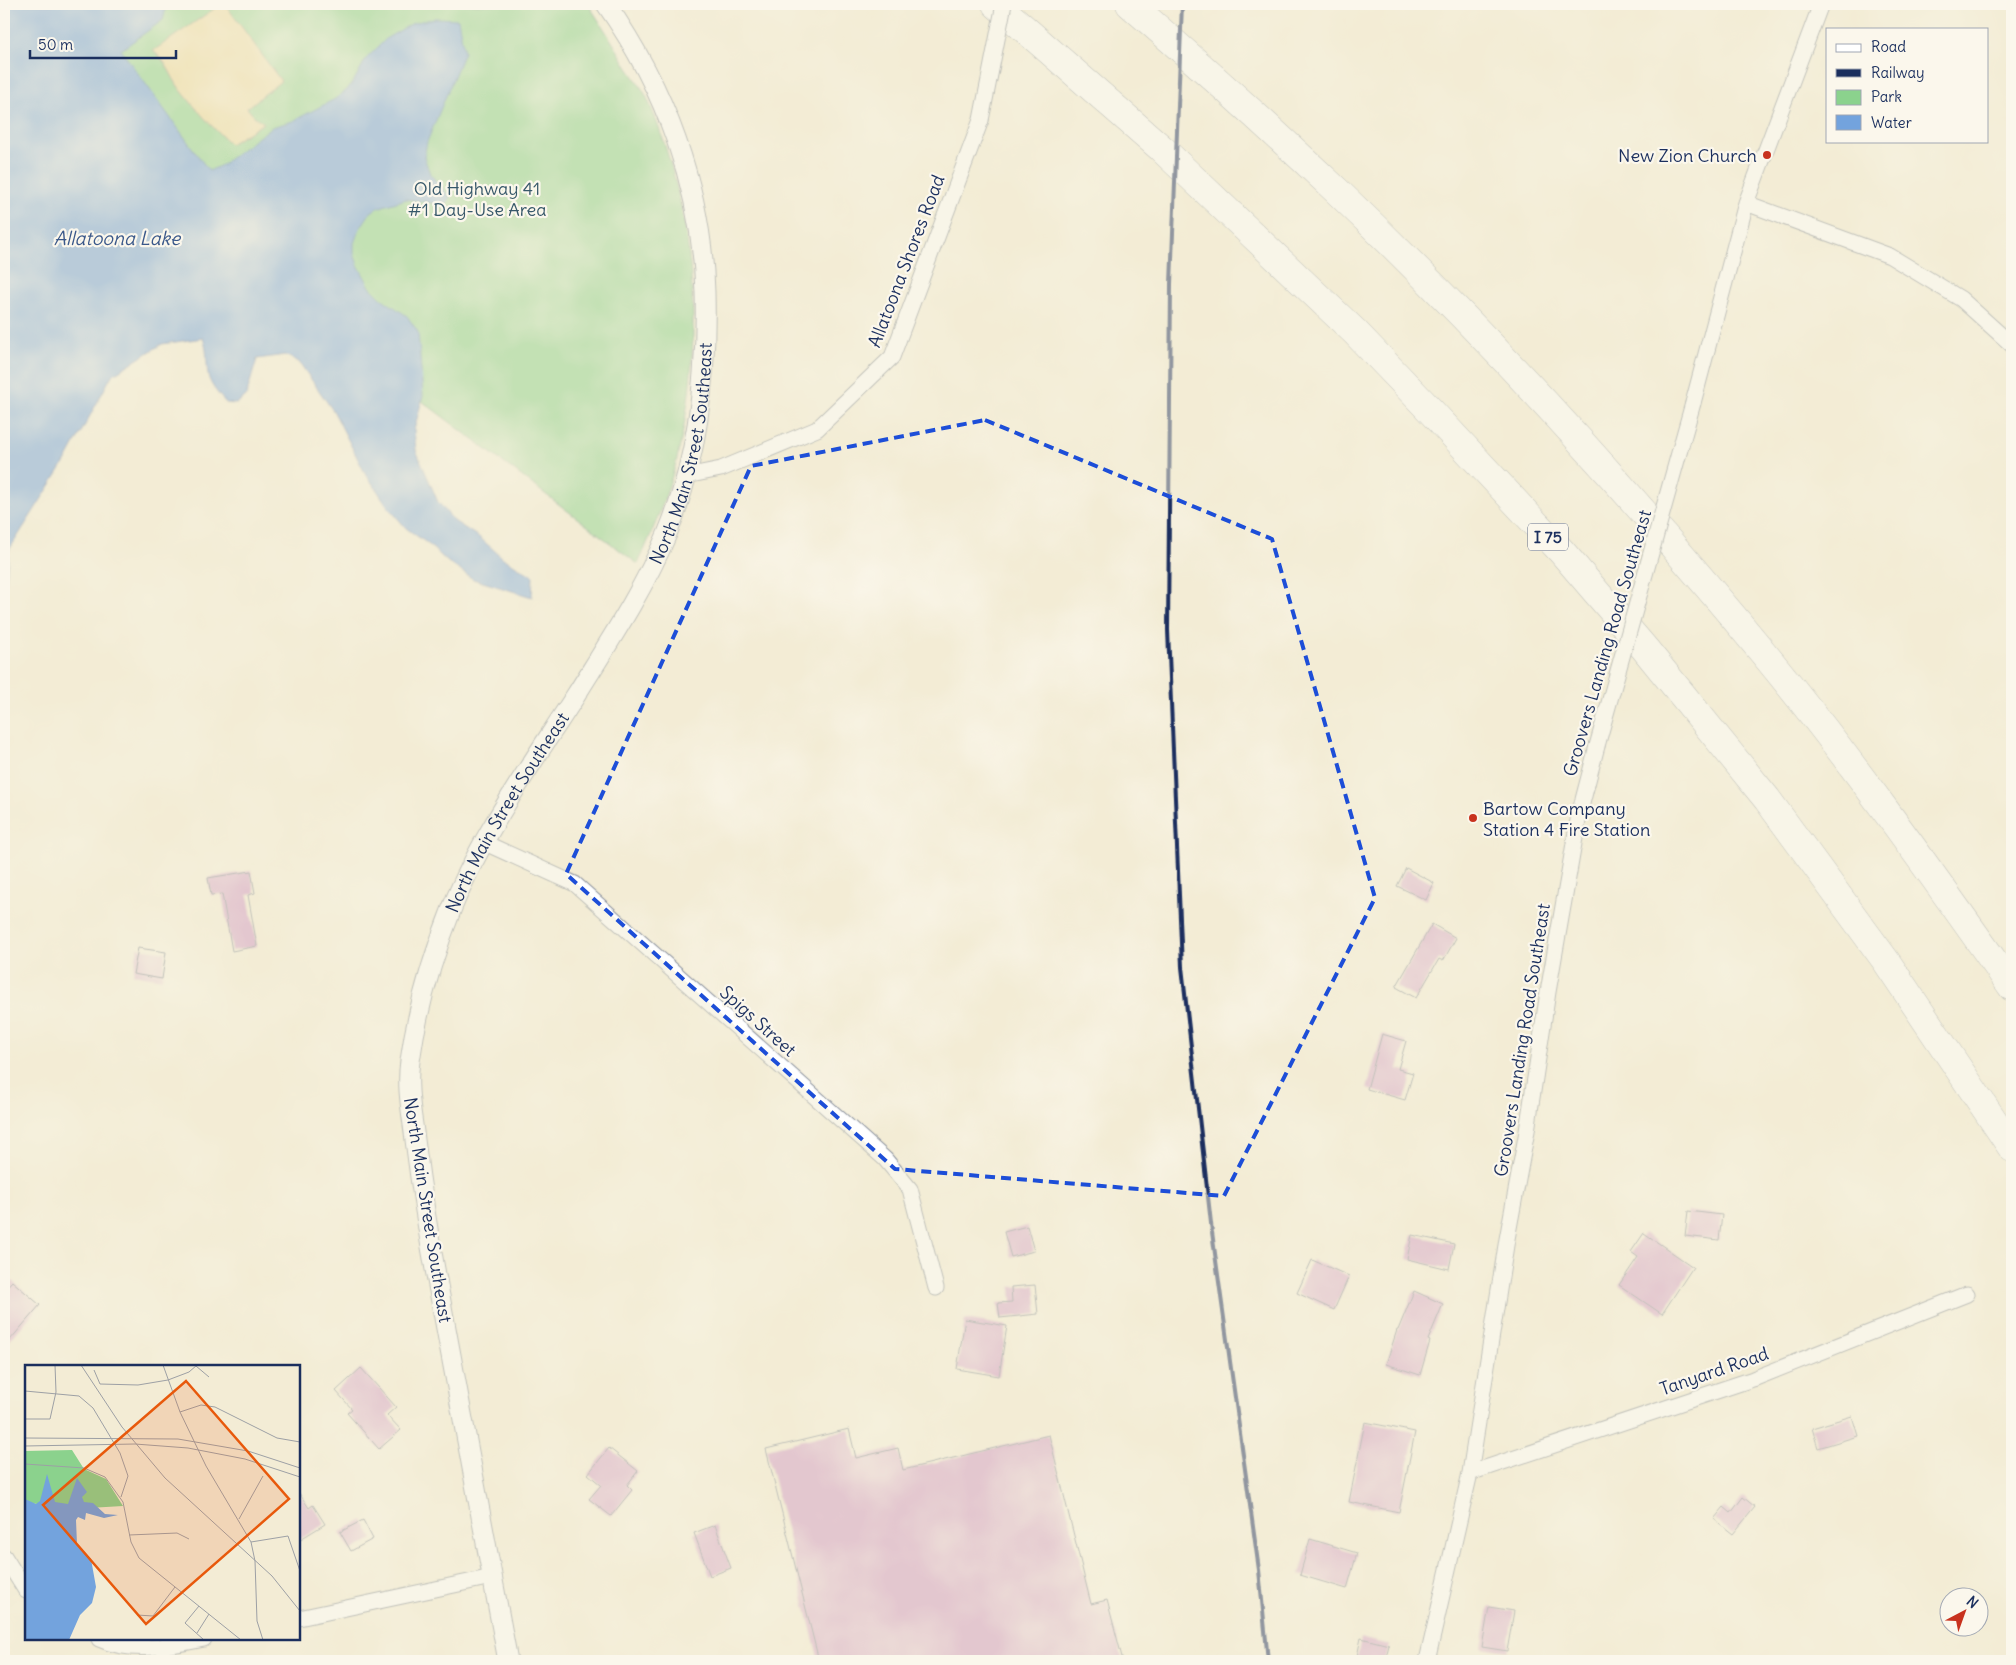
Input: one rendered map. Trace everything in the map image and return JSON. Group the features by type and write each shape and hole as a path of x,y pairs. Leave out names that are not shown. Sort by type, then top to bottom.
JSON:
{"highway":[{"name":"I 75","path":"996,4 1161,148 1355,332 1562,552 1645,649 1778,814 1886,960 2012,1148"},
{"path":"1130,4 1228,90 1339,193 1446,300 1547,406 1671,544 1771,662 1836,744 2012,988"}],"street":[{"name":"North Main Street Southeast","path":"508,1661 428,1228 408,1090 410,1062 424,994 453,906 485,843 522,780 625,618 668,530 686,476 697,433 705,354 704,279 697,220 679,146 658,95 638,55 606,4"},
{"name":"Allatoona Shores Road","path":"686,476 721,468 817,429 892,357 981,120 1004,4"},
{"name":"Groovers Landing Road Southeast","path":"1427,1661 1470,1473 1556,943 1579,815 1746,204 1820,4"},
{"path":"1746,204 1890,256 1961,299 2012,345"},
{"name":"Spigs Street","path":"485,843 575,884 885,1159 910,1188 936,1288"},
{"name":"Tanyard Road","path":"1470,1473 1753,1379 1967,1294"},
{"path":"4,1556 25,1589"},
{"path":"300,1618 492,1577"},
{"path":"101,1640 113,1645 166,1647 199,1640"}],"highlighted area":[{"path":"985,420 1272,539 1375,898 1224,1196 895,1169 566,874 751,466"}],"green space":[{"name":"Old Highway 41 #1 Day-Use Area","path":"4,4 588,4 648,100 664,141 685,227 691,271 692,359 688,403 672,476 638,564 345,343"}],"sand":[{"path":"221,4 225,4 281,81 247,108 264,123 230,144 186,96 165,64 153,51"}],"water":[{"name":"Allatoona Lake","path":"4,4 167,4 163,20 121,50 209,171 220,166 272,127 293,121 335,99 347,90 366,59 387,38 413,23 435,18 458,19 464,52 427,142 424,157 430,174 450,197 446,205 406,199 377,208 370,213 359,230 354,243 354,254 370,287 381,298 407,316 418,332 423,396 414,430 416,450 438,502 454,521 480,538 503,558 533,576 532,597 473,579 449,563 406,528 389,508 364,471 334,412 299,362 285,355 257,359 246,396 236,404 226,403 209,379 206,347 203,338 162,344 112,375 65,462 9,550 4,600"}],"building":[{"path":"1406,868 1434,883 1426,900 1397,886"},
{"path":"251,871 255,893 248,895 257,946 232,951 222,894 211,895 208,878"},
{"path":"1432,924 1456,938 1443,961 1439,959 1416,998 1396,987"},
{"path":"138,948 166,952 162,979 133,974"},
{"path":"1382,1034 1406,1041 1398,1069 1413,1073 1405,1100 1367,1089"},
{"path":"1688,1211 1722,1215 1719,1240 1685,1236"},
{"path":"1027,1226 1034,1251 1011,1257 1004,1232"},
{"path":"1644,1233 1693,1267 1662,1314 1619,1285 1638,1257 1631,1252"},
{"path":"1412,1235 1454,1244 1449,1269 1407,1259"},
{"path":"1312,1260 1349,1276 1334,1310 1297,1293"},
{"path":"12,1281 40,1305 4,1347 4,1290"},
{"path":"1035,1285 1038,1314 1000,1318 998,1303 1012,1302 1011,1287"},
{"path":"1414,1291 1443,1304 1428,1340 1430,1341 1420,1375 1386,1364 1397,1330"},
{"path":"965,1319 1007,1326 999,1376 957,1369"},
{"path":"361,1368 396,1407 387,1415 401,1430 379,1449 347,1413 352,1409 336,1391"},
{"path":"1852,1416 1858,1436 1818,1448 1812,1428"},
{"path":"1365,1422 1415,1432 1399,1512 1349,1502"},
{"path":"849,1429 856,1458 898,1448 903,1470 1049,1435 1091,1604 1107,1600 1123,1661 819,1661 766,1449"},
{"path":"609,1448 638,1471 627,1485 632,1490 611,1516 589,1499 601,1485 588,1474"},
{"path":"300,1494 309,1508 313,1505 325,1524 300,1539"},
{"path":"1743,1497 1755,1507 1733,1534 1714,1519 1724,1507 1731,1513"},
{"path":"363,1520 373,1539 351,1551 340,1532"},
{"path":"715,1525 731,1568 710,1576 694,1533"},
{"path":"1310,1539 1357,1553 1347,1589 1300,1575"},
{"path":"1489,1607 1514,1611 1507,1651 1482,1647"},
{"path":"1361,1638 1389,1645 1385,1661 1356,1661"}],"railway":[{"path":"1182,4 1171,284 1168,630 1182,967 1212,1232 1259,1570 1268,1661"}],"place":[{"name":"New Zion Church","path":"1767,155"},
{"name":"Bartow Company Station 4 Fire Station","path":"1473,818"}]}
